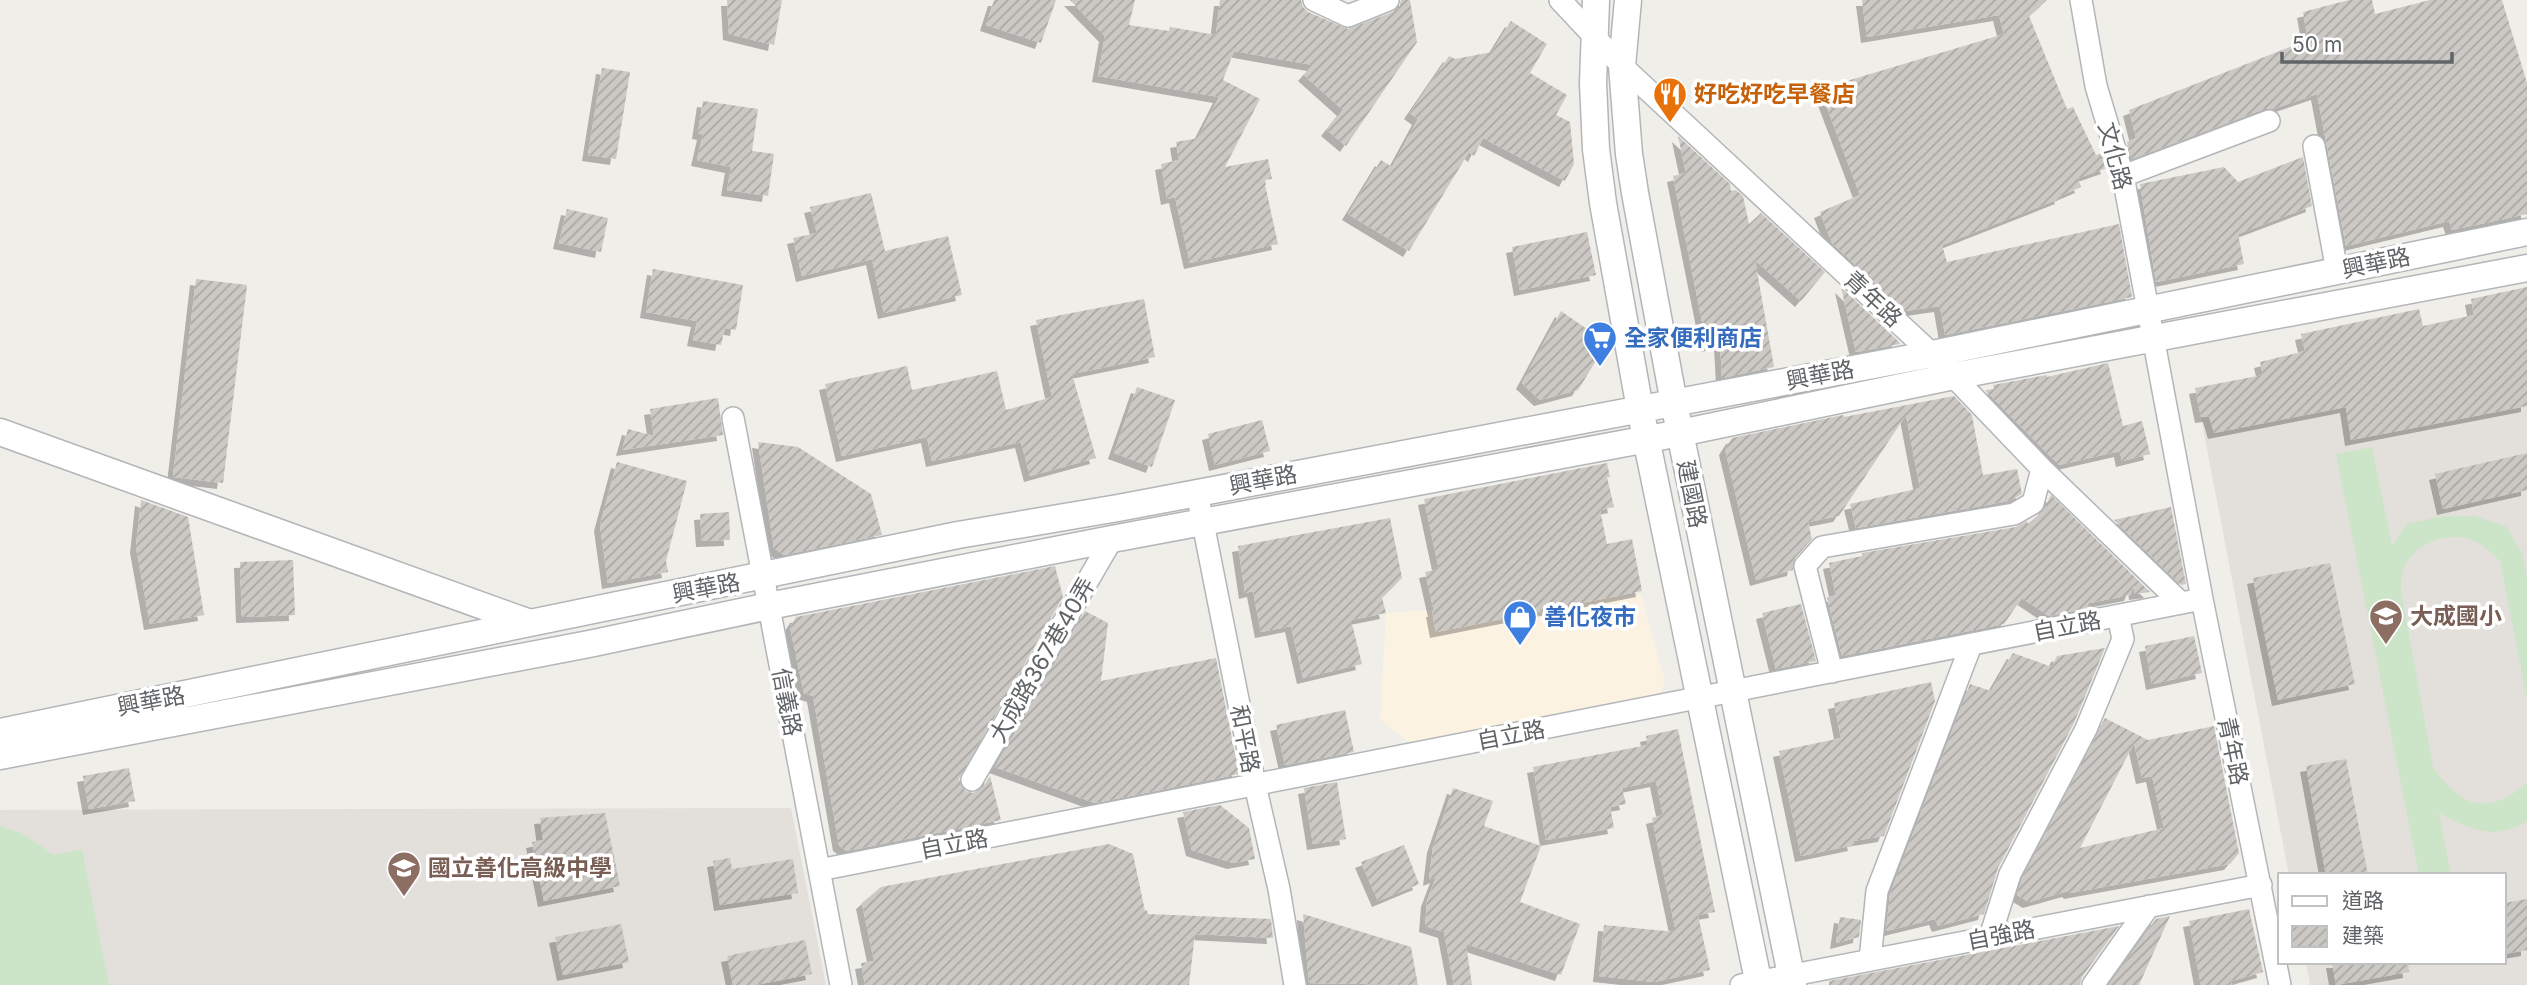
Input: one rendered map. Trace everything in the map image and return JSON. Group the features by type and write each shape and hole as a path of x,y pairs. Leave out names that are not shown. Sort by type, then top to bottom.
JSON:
{"street":[{"path":"1314,0 1348,16 1388,0"},
{"name":"青年路","path":"1560,0 1622,66 1932,354 2042,469 2181,603"},
{"name":"建國路","path":"1596,0 1593,83 1596,149 1603,203 1640,409 1701,697 1753,984"},
{"name":"建國路","path":"1628,0 1622,66 1631,167 1674,403 1792,980"},
{"name":"文化路","path":"2081,0 2096,86 2123,177 2149,311"},
{"path":"2123,177 2269,121"},
{"path":"2314,146 2337,271"},
{"name":"興華路","path":"0,732 958,535 1197,493 1932,354 2527,232"},
{"name":"興華路","path":"0,757 589,644 1112,539 1680,433 1954,376 2527,268"},
{"name":"青年路","path":"2149,311 2202,599 2280,985"},
{"name":"信義路","path":"733,418 841,985"},
{"path":"0,432 532,623"},
{"path":"1832,672 1805,566 1822,547 2014,514 2033,503 2042,469"},
{"name":"和平路","path":"1197,493 1255,785 1279,889 1295,985"},
{"name":"大成路367巷40弄","path":"972,780 1112,539"},
{"name":"自立路","path":"819,870 2202,599"},
{"path":"1990,937 2010,874 2086,729 2123,639 2118,616"},
{"path":"1870,960 1877,891 1971,645"},
{"name":"自強路","path":"1753,984 1792,980 1870,960 2260,885"},
{"path":"2093,985 2149,906"}],"shaded area":[{"name":"大成國小","path":"2527,352 2527,985 2310,985 2306,964 2506,964 2506,873 2289,873 2201,418"},
{"name":"善化夜市","path":"1641,595 1665,681 1660,695 1415,747 1380,719 1386,613"},
{"name":"國立善化高級中學","path":"791,808 826,985 0,985 0,810"}],"green space":[{"path":"2372,447 2392,546 2407,524 2443,516 2474,516 2506,526 2522,553 2527,579 2527,698 2500,561 2478,543 2464,538 2442,538 2430,542 2412,555 2402,574 2401,590 2433,767 2454,791 2464,799 2476,803 2499,800 2513,794 2527,783 2527,821 2515,827 2503,831 2482,831 2439,813 2451,873 2419,873 2336,454"},
{"path":"0,826 21,833 54,855 82,849 109,985 0,985"}],"building":[{"path":"727,0 782,0 774,45 729,34"},
{"path":"994,0 1056,0 1041,43 986,25"},
{"path":"1070,0 1135,0 1129,25 1169,31 1170,27 1216,35 1220,0 1301,0 1308,12 1348,29 1393,12 1399,8 1401,0 1410,0 1417,42 1346,146 1327,130 1343,110 1304,75 1313,65 1234,51 1223,80 1260,99 1225,167 1268,159 1272,179 1264,180 1278,244 1190,263 1175,197 1167,199 1161,164 1179,160 1176,142 1198,138 1219,97 1098,76 1105,36"},
{"path":"1862,0 2047,0 2029,16 2067,109 2073,107 2096,155 2102,153 2107,168 2078,178 2081,187 2060,196 2061,198 1942,245 1947,262 2119,224 2132,297 1945,335 1940,306 1905,311 1832,243 1820,212 1860,195 1820,89 2004,34 1999,15 1867,37"},
{"path":"2349,0 2372,0 2375,14 2430,0 2502,0 2527,83 2527,214 2452,230 2449,221 2346,246 2317,94 2273,109 2264,109 2132,159 2127,142 2136,138 2129,110 2308,40 2303,12"},
{"path":"1511,21 1547,44 1530,73 1567,95 1556,115 1570,122 1574,164 1565,181 1483,138 1474,156 1469,152 1409,251 1348,214 1381,160 1392,167 1418,119 1410,113 1449,56 1455,59 1492,52"},
{"path":"602,68 630,72 616,159 588,155"},
{"path":"703,101 758,109 752,151 774,154 768,196 727,190 731,167 697,160 703,134 698,133"},
{"path":"1678,136 1730,184 1731,191 1736,190 1743,196 1749,224 1761,213 1825,272 1801,301 1755,260 1774,367 1722,378 1720,343 1707,346 1673,176 1686,173"},
{"path":"2303,157 2312,206 2238,234 2244,264 2156,282 2140,184 2224,167 2238,182"},
{"path":"871,193 885,251 948,236 962,295 884,313 872,259 802,276 793,238 817,233 810,207"},
{"path":"567,209 608,218 601,252 559,243"},
{"path":"1587,232 1596,275 1520,290 1512,247"},
{"path":"653,269 743,285 736,330 725,328 721,345 693,340 697,321 646,312"},
{"path":"196,279 247,285 223,483 173,477"},
{"path":"1841,287 1899,342 1900,344 1856,352"},
{"path":"2527,287 2527,406 2351,440 2346,407 2214,433 2209,416 2201,417 2195,388 2263,375 2260,362 2305,351 2301,334 2419,309 2423,326 2474,315 2471,299"},
{"path":"1144,299 1155,357 1072,374 1096,458 1030,476 1021,442 932,461 927,437 842,456 825,384 907,366 912,390 997,371 1006,410 1052,397 1036,320"},
{"path":"1561,311 1607,343 1578,390 1540,400 1522,383"},
{"path":"2108,363 2123,426 2142,421 2150,454 2122,461 2120,451 2059,465 1985,390 1994,389 1993,385 2047,377"},
{"path":"1137,387 1175,400 1152,467 1114,453"},
{"path":"1954,396 1972,415 1983,475 2017,469 2022,494 2009,501 1856,528 1850,504 1920,488 1906,415 1839,516 1808,522 1812,539 1795,558 1793,570 1756,580 1725,449 1732,438"},
{"path":"718,398 723,435 622,450 628,429 654,436 650,409"},
{"path":"1262,420 1270,451 1215,465 1208,434"},
{"path":"758,442 798,447 871,494 882,535 784,555 774,548"},
{"path":"2527,453 2527,490 2443,509 2435,474"},
{"path":"617,462 687,481 666,561 668,572 608,583 600,525"},
{"path":"1607,463 1610,477 1607,477 1614,507 1600,510 1607,544 1632,539 1642,591 1436,632 1425,572 1439,569 1424,499"},
{"path":"2051,495 2150,592 2135,594 2134,586 2130,595 2089,603 2086,608 2069,612 2066,610 2064,613 2049,616 2022,598 2004,624 1842,656 1827,598 1836,595 1829,563 1862,556 1862,553 2016,527 2027,521 2028,524 2043,511"},
{"path":"141,500 188,517 204,615 150,624 136,547"},
{"path":"2171,507 2186,584 2181,585 2114,520"},
{"path":"729,512 730,540 702,541 700,514"},
{"path":"1390,518 1402,578 1382,598 1386,613 1351,620 1362,664 1303,678 1291,626 1261,632 1253,591 1245,593 1238,546"},
{"path":"293,560 295,615 242,617 240,562"},
{"path":"2330,563 2355,684 2278,700 2253,578"},
{"path":"1055,566 1063,597 959,779 965,791 973,793 983,787 990,776 1001,820 847,851 839,845 813,696 804,693 790,627 796,617"},
{"path":"1801,604 1816,661 1776,669 1762,613"},
{"path":"1085,611 1108,623 1101,681 1216,658 1239,774 1095,803 995,767"},
{"path":"2194,636 2202,673 2152,684 2145,646"},
{"path":"2105,648 2074,723 1998,868 1984,914 1938,926 1935,919 1886,931 1890,894 1970,684 1991,691 2013,653 2052,667 2057,656"},
{"path":"1931,682 1935,701 1884,836 1853,841 1854,845 1801,856 1779,751 1841,738 1834,703"},
{"path":"1345,710 1354,752 1285,765 1276,725"},
{"path":"2105,718 2148,740 2214,726 2239,853 2230,864 2070,893 2068,891 2029,902 2017,895 2022,879","holes":["2134,743 2142,778 2152,776 2164,828 2080,848"]},
{"path":"1678,729 1715,912 1698,915 1710,970 1654,982 1599,976 1604,925 1676,932 1652,818 1663,815 1656,781 1622,788 1626,804 1610,807 1614,828 1546,840 1533,767 1648,745 1646,736"},
{"path":"2346,759 2368,873 2326,873 2306,766"},
{"path":"129,768 135,801 89,809 83,776"},
{"path":"1337,782 1346,839 1313,844 1304,788"},
{"path":"1453,788 1493,801 1484,826 1541,846 1520,902 1580,924 1561,975 1466,944 1472,985 1454,985 1444,932 1425,926 1427,901 1436,877 1429,880 1433,847"},
{"path":"1220,805 1249,828 1255,859 1233,863 1192,850 1183,812"},
{"path":"605,813 620,886 544,901 532,842 543,840 540,818"},
{"path":"1109,844 1133,854 1145,911 1147,910 1148,914 1271,919 1273,938 1195,934 1189,985 865,985 861,963 874,961 862,903 881,887"},
{"path":"1404,845 1419,884 1378,901 1361,862"},
{"path":"730,858 732,869 793,859 798,893 720,905 713,861"},
{"path":"2527,899 2527,950 2506,954 2506,903"},
{"path":"2249,909 2263,972 2231,981 2232,985 2201,985 2189,921"},
{"path":"1303,914 1411,947 1418,985 1309,983"},
{"path":"2170,916 2139,985 2109,985 2156,919"},
{"path":"1840,917 1861,920 1859,937 1836,943"},
{"path":"621,924 629,962 563,975 555,937"},
{"path":"2119,926 2082,977 2080,985 1829,985 1829,981"},
{"path":"805,940 812,974 756,985 733,985 727,956"},
{"path":"2332,964 2408,964 2409,972 2336,985"}],"place":[{"name":"好吃好吃早餐店","path":"1670,124"},
{"name":"全家便利商店","path":"1600,368"},
{"name":"大成國小","path":"2386,646"},
{"name":"善化夜市","path":"1520,647"},
{"name":"國立善化高級中學","path":"404,898"}]}
